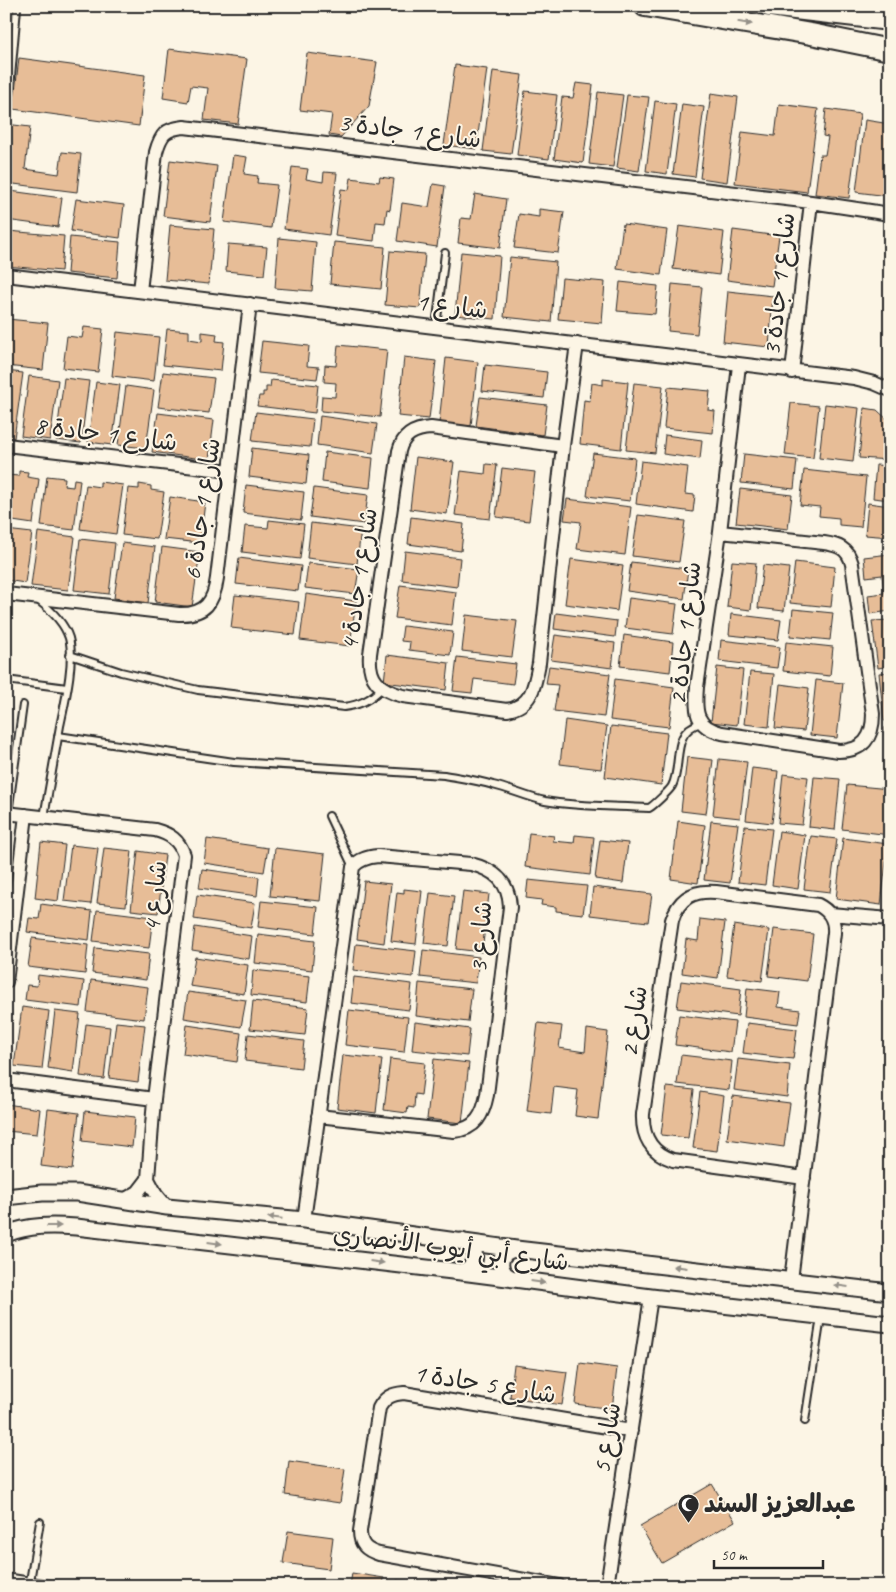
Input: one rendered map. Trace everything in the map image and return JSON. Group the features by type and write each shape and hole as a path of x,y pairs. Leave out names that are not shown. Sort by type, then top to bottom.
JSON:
{"highway":[{"path":"645,6 811,34 890,50"},
{"path":"769,6 890,20"}],"street":[{"name":"شارع 1 جادة 3","path":"140,291 156,152 162,135 172,129 184,127 811,202 890,214"},
{"name":"شارع 1 جادة 3","path":"792,372 811,202"},
{"name":"شارع 1","path":"6,275 861,379 890,390"},
{"name":"شارع 1 جادة 6","path":"6,594 179,614 194,614 210,601 216,588 250,304"},
{"path":"382,688 389,693 404,696 497,709 514,709 523,705 526,701 534,683 539,663 563,446 577,344"},
{"name":"شارع 1 جادة 2","path":"720,532 824,543 839,546 846,551 852,564 873,718 871,730 860,747 848,751 839,751 722,733 710,730 701,723 696,711 697,688 720,532 739,365"},
{"name":"شارع 1 جادة 4","path":"382,688 377,684 370,670 370,654 399,451 403,440 411,432 431,428 563,446"},
{"name":"شارع 1 جادة 8","path":"6,445 230,471"},
{"name":"شارع 4","path":"7,813 149,829 167,834 178,842 184,855 154,1099 148,1179"},
{"path":"6,982 26,816"},
{"name":"شارع 3","path":"318,1116 444,1130 463,1130 470,1127 481,1114 487,1095 510,907 508,891 504,884 490,871 471,864 378,856 366,858 356,863 353,867"},
{"path":"304,1220 353,867"},
{"name":"شارع 2","path":"804,1178 673,1160 664,1157 655,1150 648,1139 643,1126 643,1114 672,920 681,902 692,894 703,891 812,904 823,907 830,914 890,919"},
{"path":"791,1280 834,933 834,925 830,914"},
{"path":"6,1080 154,1099"},
{"path":"124,1200 138,1192 148,1179 156,1194 167,1207"},
{"name":"شارع أبي أيوب الأنصاري","path":"6,1197 54,1192 77,1194 167,1207 304,1220 516,1248 890,1292"},
{"name":"شارع أبي أيوب الأنصاري","path":"6,1234 23,1228 37,1226 76,1226 651,1297 890,1324"},
{"path":"460,1272 470,1268 474,1259 470,1246 462,1241"},
{"path":"514,1279 504,1273 501,1261 504,1253 516,1248"},
{"name":"شارع 5","path":"607,1586 651,1297"},
{"name":"شارع 5 جادة 1","path":"559,1586 379,1554 366,1549 362,1544 360,1531 379,1408 386,1398 391,1395 404,1393 630,1431"}],"lane":[{"path":"6,108 10,100 17,8"},
{"path":"436,327 446,253"},
{"path":"35,598 46,606 61,623 68,638 70,655 67,688 44,817"},
{"path":"70,655 121,672 190,688 344,707 365,702 382,688"},
{"path":"6,680 67,688"},
{"path":"7,813 23,705"},
{"path":"58,736 234,762 444,775 491,784 521,794 556,802 609,807 649,808 671,788 684,734 693,726 701,723"},
{"path":"329,816 353,867"},
{"path":"805,1421 821,1316"},
{"path":"30,1581 40,1522"},
{"path":"6,1577 62,1586"}],"building":[{"path":"169,49 247,59 238,124 204,120 208,88 191,86 188,102 163,98"},
{"path":"307,53 377,62 369,106 341,137 329,135 332,114 300,110"},
{"path":"19,58 145,75 139,126 13,109"},
{"path":"455,65 487,69 476,149 444,145"},
{"path":"493,71 522,75 511,154 483,151"},
{"path":"576,83 593,85 583,163 554,159 562,97 573,98"},
{"path":"525,91 557,95 549,159 517,155"},
{"path":"598,92 623,95 613,167 589,164"},
{"path":"711,93 738,97 727,182 700,178"},
{"path":"627,95 649,97 639,171 617,168"},
{"path":"655,101 676,104 667,174 646,171"},
{"path":"682,104 704,107 695,177 673,174"},
{"path":"779,104 818,109 807,192 735,183 742,132 775,136"},
{"path":"826,109 860,114 849,198 815,194 820,155 825,155 828,137 823,136"},
{"path":"865,120 890,124 890,181 888,196 856,192"},
{"path":"6,124 30,127 25,169 59,174 62,152 81,154 77,192 6,183"},
{"path":"233,155 247,157 244,174 258,176 257,183 277,185 271,228 224,222"},
{"path":"170,160 217,166 210,222 163,216"},
{"path":"292,167 308,169 306,179 323,182 324,172 337,173 329,235 284,229"},
{"path":"380,177 394,179 390,210 387,209 385,223 376,222 374,241 335,236 341,189 349,190 351,178 379,182"},
{"path":"433,184 445,186 437,247 397,241 402,203 429,207"},
{"path":"10,191 62,198 58,227 6,220"},
{"path":"475,194 506,199 500,248 458,243 461,218 471,219"},
{"path":"76,199 124,205 120,238 71,231"},
{"path":"539,209 564,212 558,253 514,248 519,214 539,217"},
{"path":"623,224 667,230 661,275 617,269"},
{"path":"170,225 214,229 209,284 165,280"},
{"path":"679,226 724,232 719,275 673,269"},
{"path":"733,230 779,236 772,286 727,280"},
{"path":"8,231 64,236 61,271 6,266"},
{"path":"70,237 120,242 117,278 67,273"},
{"path":"279,238 316,242 312,291 275,288"},
{"path":"334,242 385,247 381,289 330,284"},
{"path":"228,244 267,247 264,275 226,271"},
{"path":"390,251 425,254 420,308 385,305"},
{"path":"461,252 500,256 495,319 455,315"},
{"path":"510,257 556,262 551,322 504,317"},
{"path":"562,278 605,282 602,323 558,319"},
{"path":"620,282 658,286 655,314 617,311"},
{"path":"672,284 702,287 697,334 668,331"},
{"path":"728,291 773,296 769,347 723,342"},
{"path":"7,319 48,323 43,370 6,366"},
{"path":"84,327 103,329 98,372 63,368 67,336 82,338"},
{"path":"167,329 189,331 189,339 202,341 202,332 217,334 216,341 224,342 221,371 163,365"},
{"path":"117,332 159,337 154,381 112,376"},
{"path":"262,341 309,346 307,366 319,367 317,379 258,373"},
{"path":"338,345 387,350 380,417 321,411 322,396 335,397 336,383 324,382 325,365 336,366"},
{"path":"404,357 436,361 429,419 398,416"},
{"path":"446,358 478,362 471,426 439,423"},
{"path":"485,365 547,372 544,398 482,391"},
{"path":"6,371 23,373 14,438 6,437"},
{"path":"163,372 214,378 209,413 158,407"},
{"path":"29,376 58,380 50,440 21,436"},
{"path":"64,378 89,381 81,443 56,440"},
{"path":"603,379 628,382 621,449 580,444 584,400 590,401 592,383 603,385"},
{"path":"271,380 318,385 315,413 257,406 259,396 263,396 263,392 266,392 266,387 270,387"},
{"path":"96,382 120,385 112,445 88,442"},
{"path":"634,383 663,386 655,453 626,450"},
{"path":"126,386 154,390 146,448 118,445"},
{"path":"668,387 710,391 708,410 715,411 713,433 664,428"},
{"path":"480,397 547,405 543,435 476,426"},
{"path":"791,403 819,406 813,458 785,455"},
{"path":"825,404 859,408 853,462 819,458"},
{"path":"864,408 877,410 890,422 890,460 859,458"},
{"path":"256,412 313,419 310,447 252,441"},
{"path":"158,413 214,420 209,460 152,452"},
{"path":"320,416 377,424 373,453 317,445"},
{"path":"665,435 702,440 700,459 663,454"},
{"path":"252,448 309,455 306,484 249,477"},
{"path":"325,452 373,458 370,488 322,482"},
{"path":"593,453 635,458 630,501 587,496"},
{"path":"744,454 797,460 794,489 741,483"},
{"path":"416,457 454,462 447,514 410,509"},
{"path":"641,461 688,467 685,494 695,495 693,512 636,504"},
{"path":"486,464 497,465 490,519 455,515 461,471 485,474"},
{"path":"876,465 890,466 890,500 873,498"},
{"path":"502,468 535,472 529,521 496,517"},
{"path":"804,470 866,477 861,527 839,525 839,518 819,516 820,507 800,505"},
{"path":"19,471 28,472 27,477 39,479 33,524 6,520 6,475 19,476"},
{"path":"47,476 65,478 64,486 73,487 74,479 80,480 74,530 41,526"},
{"path":"100,482 123,485 116,534 80,529 86,485 100,487"},
{"path":"139,484 151,486 151,490 164,492 157,539 122,535 128,488 139,489"},
{"path":"246,485 304,492 301,520 243,513"},
{"path":"314,488 368,495 364,524 310,517"},
{"path":"740,489 792,495 788,529 736,523"},
{"path":"170,497 205,502 200,543 164,539"},
{"path":"567,499 631,507 625,555 577,549 581,522 564,520"},
{"path":"868,503 890,506 890,537 865,535"},
{"path":"638,515 685,521 679,562 632,556"},
{"path":"411,517 464,524 461,551 408,544"},
{"path":"269,520 304,524 300,559 242,552 245,526 268,528"},
{"path":"311,523 361,529 357,564 307,558"},
{"path":"6,530 32,533 25,583 6,580"},
{"path":"38,532 75,537 68,590 31,586"},
{"path":"80,539 115,543 109,594 74,590"},
{"path":"122,543 155,547 148,603 114,598"},
{"path":"162,547 200,552 192,607 155,602"},
{"path":"405,551 460,558 457,587 402,580"},
{"path":"890,554 890,611 870,614 868,595 884,593 882,575 866,577 864,557"},
{"path":"239,558 301,566 298,591 236,584"},
{"path":"571,559 623,566 617,611 565,604"},
{"path":"732,561 756,563 751,610 727,607"},
{"path":"631,562 688,569 684,599 627,591"},
{"path":"795,562 835,567 831,607 790,603"},
{"path":"308,563 359,569 355,594 305,588"},
{"path":"763,565 789,568 784,611 758,608"},
{"path":"400,585 456,592 452,625 395,618"},
{"path":"306,594 356,601 350,646 300,640"},
{"path":"235,595 299,602 295,635 231,628"},
{"path":"629,598 677,604 673,634 625,628"},
{"path":"793,609 833,613 830,640 790,636"},
{"path":"556,613 617,621 615,637 554,629"},
{"path":"731,614 781,620 778,640 729,635"},
{"path":"466,615 517,621 512,657 462,651"},
{"path":"890,620 890,666 878,668 872,621"},
{"path":"403,626 453,632 450,655 409,650 410,642 401,641"},
{"path":"555,635 615,643 612,668 551,660"},
{"path":"624,635 673,642 670,672 620,666"},
{"path":"721,640 780,647 777,668 719,661"},
{"path":"786,642 833,647 830,676 783,671"},
{"path":"387,655 449,663 446,690 384,682"},
{"path":"457,657 516,664 513,684 474,679 472,693 453,691"},
{"path":"549,666 610,674 604,717 554,711 558,685 546,684"},
{"path":"717,667 743,670 737,725 711,722"},
{"path":"750,672 774,674 769,727 744,724"},
{"path":"890,672 890,720 884,721 879,673"},
{"path":"615,679 674,687 669,727 610,720"},
{"path":"816,680 843,683 837,738 810,735"},
{"path":"780,684 809,688 804,731 775,728"},
{"path":"565,720 607,726 601,769 560,764"},
{"path":"611,726 667,733 661,785 605,777"},
{"path":"890,727 890,766 889,766 884,728"},
{"path":"687,757 713,760 706,814 681,811"},
{"path":"719,759 747,762 740,818 713,815"},
{"path":"752,768 778,771 772,823 746,820"},
{"path":"783,774 808,777 802,825 778,823"},
{"path":"814,777 840,779 835,830 809,827"},
{"path":"847,785 890,789 890,835 842,829"},
{"path":"678,821 705,825 698,883 671,879"},
{"path":"711,821 738,824 730,883 704,880"},
{"path":"745,826 772,829 765,885 738,882"},
{"path":"779,831 805,835 798,889 772,885"},
{"path":"529,833 554,836 553,841 574,843 575,835 594,837 590,875 525,867"},
{"path":"811,836 837,839 830,892 804,889"},
{"path":"843,838 888,844 881,905 836,899"},
{"path":"207,839 268,848 264,872 204,863"},
{"path":"600,840 628,843 623,883 595,879"},
{"path":"41,842 65,845 58,901 35,898"},
{"path":"71,845 98,848 91,904 64,901"},
{"path":"104,848 132,851 126,906 97,903"},
{"path":"275,848 325,854 320,901 270,896"},
{"path":"138,851 165,855 158,913 131,910"},
{"path":"202,869 259,877 257,896 199,888"},
{"path":"528,880 587,886 583,914 556,911 556,907 541,905 542,900 526,898"},
{"path":"364,881 391,884 384,943 357,939"},
{"path":"593,887 652,894 648,922 590,915"},
{"path":"404,889 422,891 416,944 391,941 397,892 404,893"},
{"path":"463,891 489,894 482,952 456,949"},
{"path":"430,893 454,896 448,946 424,943"},
{"path":"197,895 255,903 251,928 194,919"},
{"path":"261,901 318,907 315,934 258,927"},
{"path":"41,904 92,911 89,940 27,932 29,918 39,919"},
{"path":"97,910 153,917 149,948 93,941"},
{"path":"700,919 725,922 718,978 682,973 686,939 698,941"},
{"path":"734,925 769,930 762,981 727,976"},
{"path":"195,927 252,936 249,959 192,950"},
{"path":"774,929 813,934 807,981 768,976"},
{"path":"258,934 315,941 312,970 255,963"},
{"path":"32,938 88,945 85,974 28,967"},
{"path":"356,944 416,951 413,977 353,970"},
{"path":"95,948 149,954 146,980 92,973"},
{"path":"423,950 479,957 476,983 420,977"},
{"path":"195,957 248,965 244,994 190,986"},
{"path":"253,970 310,976 307,1002 251,995"},
{"path":"38,975 84,981 81,1007 25,1000 27,985 37,986"},
{"path":"354,977 412,984 409,1010 351,1003"},
{"path":"91,980 148,987 144,1019 87,1012"},
{"path":"681,981 741,989 738,1016 677,1008"},
{"path":"419,983 472,989 468,1022 416,1016"},
{"path":"747,988 780,992 778,1007 800,1010 798,1024 744,1017"},
{"path":"188,992 246,1000 241,1027 184,1018"},
{"path":"253,1001 308,1008 305,1035 250,1029"},
{"path":"22,1007 49,1011 42,1069 14,1066"},
{"path":"349,1010 408,1017 404,1052 345,1045"},
{"path":"55,1011 80,1014 73,1072 48,1068"},
{"path":"679,1015 735,1022 731,1052 675,1045"},
{"path":"116,1022 145,1025 138,1082 109,1078"},
{"path":"415,1022 470,1029 467,1056 412,1050"},
{"path":"538,1023 562,1026 559,1048 585,1052 587,1029 608,1032 598,1119 575,1116 578,1090 554,1087 551,1114 527,1111"},
{"path":"747,1023 797,1029 793,1059 743,1053"},
{"path":"86,1024 110,1027 104,1079 80,1076"},
{"path":"187,1025 241,1033 237,1062 183,1054"},
{"path":"248,1034 304,1041 301,1068 245,1061"},
{"path":"343,1055 382,1059 376,1113 337,1108"},
{"path":"681,1055 732,1061 729,1090 677,1084"},
{"path":"390,1059 425,1063 421,1095 415,1094 414,1108 408,1107 407,1113 384,1110"},
{"path":"434,1059 469,1063 462,1123 427,1119"},
{"path":"738,1059 790,1065 787,1097 734,1090"},
{"path":"667,1087 694,1090 688,1138 661,1135"},
{"path":"700,1092 724,1096 717,1151 693,1148"},
{"path":"733,1096 790,1103 784,1147 727,1139"},
{"path":"6,1104 40,1109 37,1134 6,1131"},
{"path":"48,1109 79,1113 72,1170 41,1166"},
{"path":"85,1111 135,1117 132,1147 82,1141"},
{"path":"580,1363 617,1368 612,1409 575,1404"},
{"path":"514,1365 567,1372 562,1405 510,1397"},
{"path":"289,1461 345,1469 340,1503 285,1495"},
{"name":"عبدالعزيز السند","path":"712,1484 735,1521 662,1563 640,1526"},
{"path":"288,1531 333,1537 329,1569 283,1563"},
{"path":"352,1573 384,1578 383,1586 350,1586"},
{"path":"397,1580 428,1585 428,1586 396,1586"}],"place":[{"name":"عبدالعزيز السند","path":"688,1523"}]}
